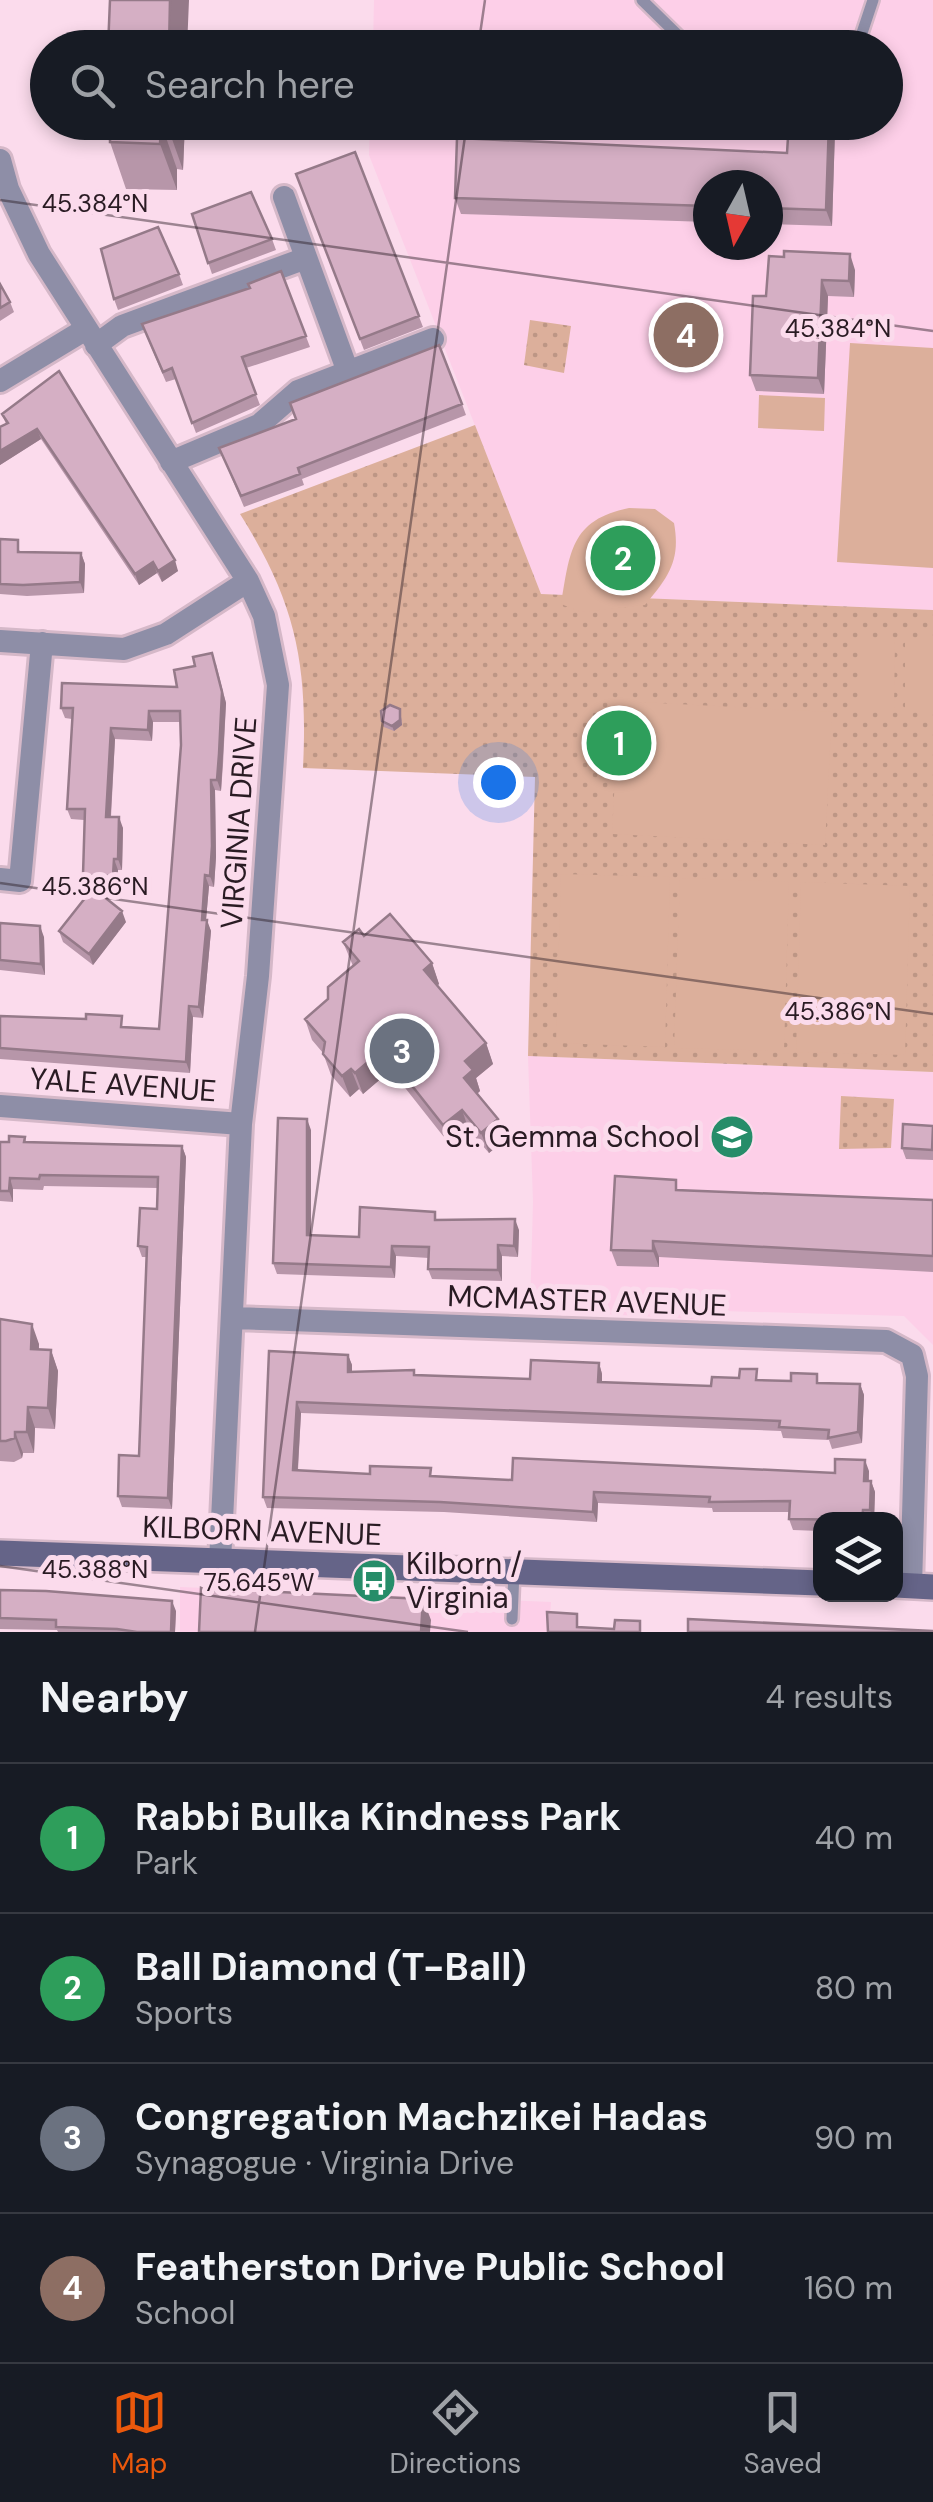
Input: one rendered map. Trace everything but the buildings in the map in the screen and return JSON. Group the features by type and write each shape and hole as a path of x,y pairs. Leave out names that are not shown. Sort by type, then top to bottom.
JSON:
{"street":[{"name":"VIRGINIA DRIVE","path":"0,160 8,189 39,254 248,581 264,616 278,684 258,976 241,1124 235,1318 220,1562"},
{"path":"284,198 348,372"},
{"path":"0,381 91,337 306,258"},
{"path":"171,462 234,439 259,425 298,391 434,339"},
{"path":"0,641 124,649 166,634 248,581"},
{"path":"0,879 20,880 42,642"},
{"name":"YALE AVENUE","path":"0,1106 241,1124"},
{"name":"MCMASTER AVENUE","path":"235,1318 886,1342 912,1354 918,1376 913,1586"},
{"name":"KILBORN AVENUE","path":"0,1553 813,1583"}],"lane":[{"path":"642,0 673,30"},
{"path":"863,30 873,0"},
{"path":"219,1604 220,1562"},
{"path":"512,1619 514,1572"}],"shaded area":[{"path":"374,0 933,0 933,610 541,594 369,155 369,140 903,140 903,30 373,30"},
{"path":"530,320 571,326 564,373 524,365"},
{"path":"850,343 933,348 933,568 837,562"},
{"path":"759,395 825,398 824,431 758,428"},
{"path":"475,425 541,594 933,610 933,1072 528,1056 535,777 303,768 303,697 294,635 274,577 240,514"},
{"path":"629,508 655,509 674,523 674,558 660,586 645,605 581,612 561,604 576,541 595,521"},
{"path":"861,639 895,639 894,711 861,711"},
{"path":"905,639 933,639 933,711 905,711"},
{"path":"619,701 832,712 825,845 612,834"},
{"path":"561,874 670,877 665,1047 556,1043"},
{"path":"680,878 789,882 784,1051 674,1048"},
{"path":"801,882 910,886 905,1055 796,1052"},
{"name":"St. Gemma School","path":"528,1056 933,1072 933,1345 904,1316 721,1311 693,1319 530,1310 533,1202"},
{"path":"841,1096 894,1099 891,1148 839,1149"},
{"path":"180,1587 551,1602 549,1632 180,1632"}],"place":[{"name":"Featherston Drive Public School","path":"686,335"},
{"name":"Ball Diamond (T-Ball)","path":"623,558"},
{"name":"Rabbi Bulka Kindness Park","path":"619,743"},
{"name":"Congregation Machzikei Hadas","path":"402,1051"},
{"name":"St. Gemma School","path":"732,1137"},
{"name":"Kilborn / Virginia","path":"374,1581"}]}
